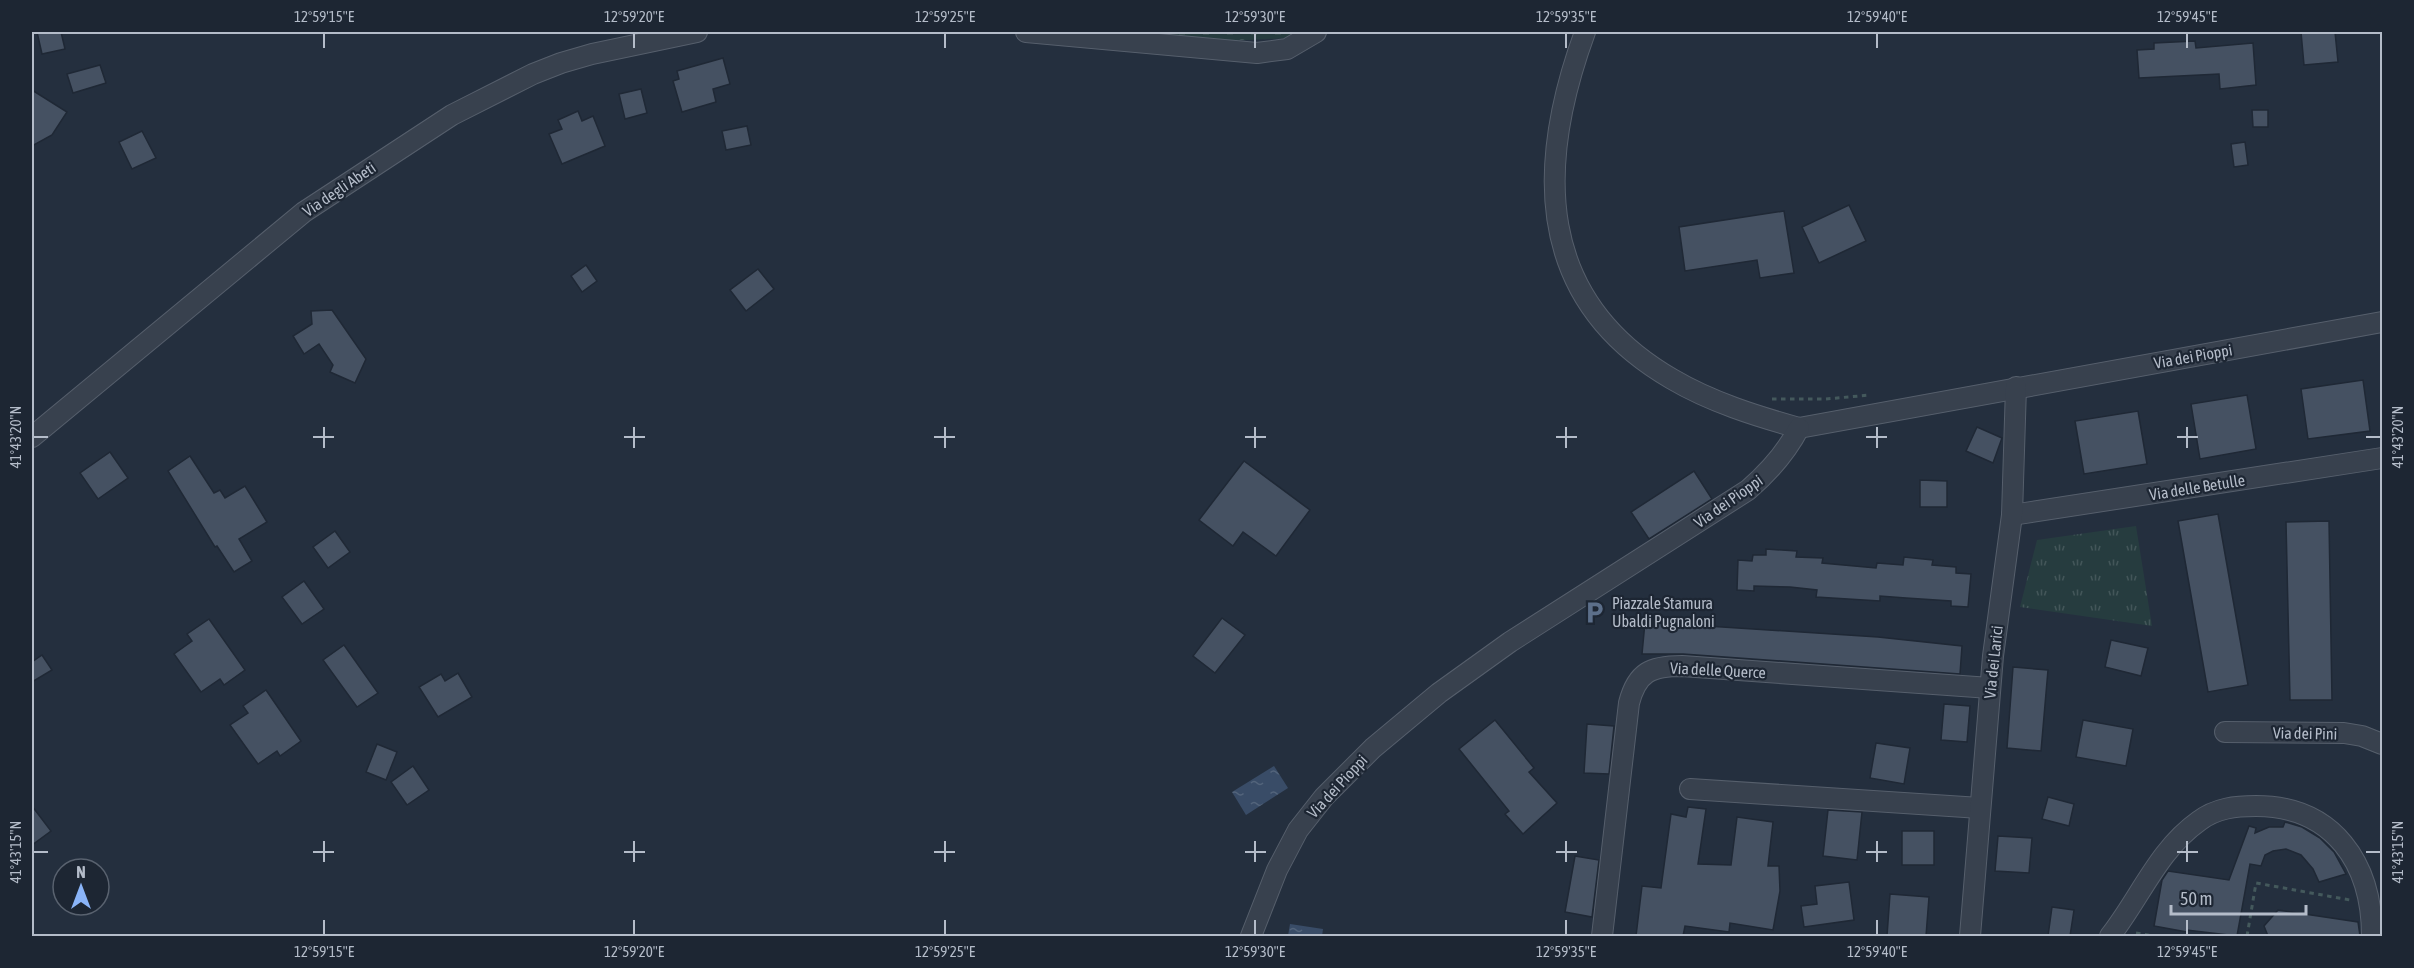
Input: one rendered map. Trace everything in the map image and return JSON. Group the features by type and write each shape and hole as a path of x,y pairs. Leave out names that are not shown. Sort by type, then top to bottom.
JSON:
{"street":[{"name":"Via degli Abeti","path":"32,436 304,212 452,115 533,74 561,63 592,54 696,32"},
{"path":"1026,32 1257,53 1287,49 1316,32"},
{"path":"1585,32 1561,118 1554,180 1560,240 1578,286 1610,330 1662,373 1713,399 1799,428"},
{"name":"Via dei Pioppi","path":"1251,936 1277,870 1295,834 1316,806 1356,764 1422,707 1510,642 1748,490 1783,456 1799,428 2382,322"},
{"name":"Via dei Larici","path":"1970,936 1990,688 2012,515 2016,387"},
{"name":"Via delle Betulle","path":"2012,515 2382,458"},
{"name":"Via delle Querce","path":"1602,936 1629,703 1635,685 1645,673 1660,667 1682,666 1990,688"},
{"name":"Via dei Pini","path":"2225,732 2344,733 2362,736 2382,744"},
{"path":"1690,789 1980,808"},
{"path":"2110,936 2158,864 2185,832 2211,814 2238,806 2283,809 2305,814 2320,822 2348,850 2360,872 2370,903 2372,936"}],"path":[{"path":"1762,398 1803,400 1876,394"},
{"path":"2247,936 2256,883 2370,903"},
{"path":"2134,933 2152,936"}],"green space":[{"path":"1098,32 1298,32 1290,38 1228,41"},
{"path":"2136,526 2152,626 2020,607 2037,540"}],"water":[{"path":"1274,766 1288,788 1246,815 1232,792"},
{"path":"1290,924 1323,929 1322,936 1288,936"}],"building":[{"path":"37,32 61,32 65,49 42,54"},
{"path":"2301,32 2335,32 2338,62 2304,65"},
{"path":"2195,41 2196,48 2253,43 2256,85 2220,89 2219,74 2139,78 2137,50 2154,49 2154,43"},
{"path":"723,58 730,84 713,89 716,102 682,112 673,81 679,79 677,71"},
{"path":"100,65 106,83 73,93 67,74"},
{"path":"641,89 647,113 625,119 619,94"},
{"path":"32,90 67,112 52,135 32,146"},
{"path":"2252,110 2268,110 2268,127 2253,127"},
{"path":"578,111 582,121 593,116 605,146 562,164 549,134 562,129 558,120"},
{"path":"747,126 751,145 726,150 722,131"},
{"path":"142,131 156,158 132,169 119,142"},
{"path":"2245,142 2248,165 2234,167 2231,144"},
{"path":"1849,205 1866,241 1819,263 1802,227"},
{"path":"1784,211 1794,273 1760,278 1757,260 1685,271 1679,227"},
{"path":"586,265 597,281 582,292 571,276"},
{"path":"758,269 774,289 746,311 730,290"},
{"path":"332,310 366,359 355,383 330,372 333,365 319,344 304,354 293,336 312,324 311,311"},
{"path":"2363,380 2370,431 2308,439 2301,389"},
{"path":"2247,395 2256,449 2200,459 2191,404"},
{"path":"2138,411 2147,464 2084,474 2075,421"},
{"path":"1977,427 2002,438 1993,463 1966,451"},
{"path":"110,452 128,478 98,499 80,473"},
{"path":"190,456 214,493 220,490 225,498 245,486 267,522 239,539 252,561 234,572 217,546 215,547 168,471"},
{"path":"1244,461 1310,510 1276,556 1243,532 1233,546 1199,520"},
{"path":"1694,471 1712,499 1649,539 1631,512"},
{"path":"1920,480 1947,481 1947,507 1920,507"},
{"path":"2218,514 2248,685 2208,692 2178,521"},
{"path":"2329,521 2332,700 2290,700 2286,522"},
{"path":"335,531 350,552 328,568 313,547"},
{"path":"1766,549 1797,551 1796,557 1823,558 1822,563 1876,568 1877,563 1903,565 1904,557 1933,560 1932,565 1956,567 1956,573 1971,574 1968,607 1951,606 1951,601 1880,596 1880,601 1816,597 1817,590 1790,587 1754,586 1754,591 1737,590 1738,560 1752,561 1753,555 1766,555"},
{"path":"304,581 324,609 302,624 282,597"},
{"path":"1222,618 1245,635 1215,673 1193,656"},
{"path":"209,619 245,670 224,685 220,679 201,692 174,654 192,641 187,634"},
{"path":"1645,622 1878,637 1962,646 1960,674 1683,654 1642,654"},
{"path":"2111,640 2148,648 2141,676 2105,667"},
{"path":"344,645 378,693 357,707 323,660"},
{"path":"42,655 52,670 32,682 32,662"},
{"path":"2013,667 2048,670 2041,751 2007,748"},
{"path":"458,673 472,697 438,717 419,687 441,674 445,681"},
{"path":"266,690 301,741 280,756 277,751 258,764 230,725 248,713 243,706"},
{"path":"1944,704 1970,706 1967,742 1941,740"},
{"path":"1495,720 1534,768 1529,772 1557,803 1523,834 1505,814 1509,811 1459,749"},
{"path":"2083,720 2133,729 2126,766 2076,757"},
{"path":"1587,724 1614,726 1609,774 1584,773"},
{"path":"1876,743 1910,748 1904,784 1870,778"},
{"path":"377,744 397,752 386,780 366,772"},
{"path":"413,766 429,790 407,805 391,782"},
{"path":"2048,797 2074,804 2069,826 2042,819"},
{"path":"32,806 51,831 32,845"},
{"path":"1688,807 1706,809 1698,864 1731,865 1737,817 1773,822 1768,866 1779,866 1780,891 1773,930 1730,923 1729,932 1685,926 1683,936 1636,936 1642,886 1661,888 1671,814 1686,817"},
{"path":"1828,810 1862,812 1857,860 1823,856"},
{"path":"2285,822 2302,827 2320,838 2334,852 2346,874 2319,882 2313,869 2301,855 2286,849 2273,851 2265,855 2261,866 2250,864 2237,936 2187,930 2187,932 2154,926 2162,880 2168,871 2229,880 2249,826 2256,828 2255,833 2269,827 2283,827"},
{"path":"1902,831 1934,831 1934,865 1902,865"},
{"path":"1998,836 2032,838 2029,873 1995,871"},
{"path":"1575,856 1599,860 1592,917 1565,912"},
{"path":"1849,882 1854,920 1804,927 1801,906 1817,904 1815,886"},
{"path":"1890,894 1929,897 1926,936 1887,936"},
{"path":"2052,907 2074,910 2070,936 2048,936"},
{"path":"2278,910 2358,922 2360,936 2268,936 2264,926"}],"place":[{"name":"Piazzale Stamura Ubaldi Pugnaloni","path":"1594,612"}]}
